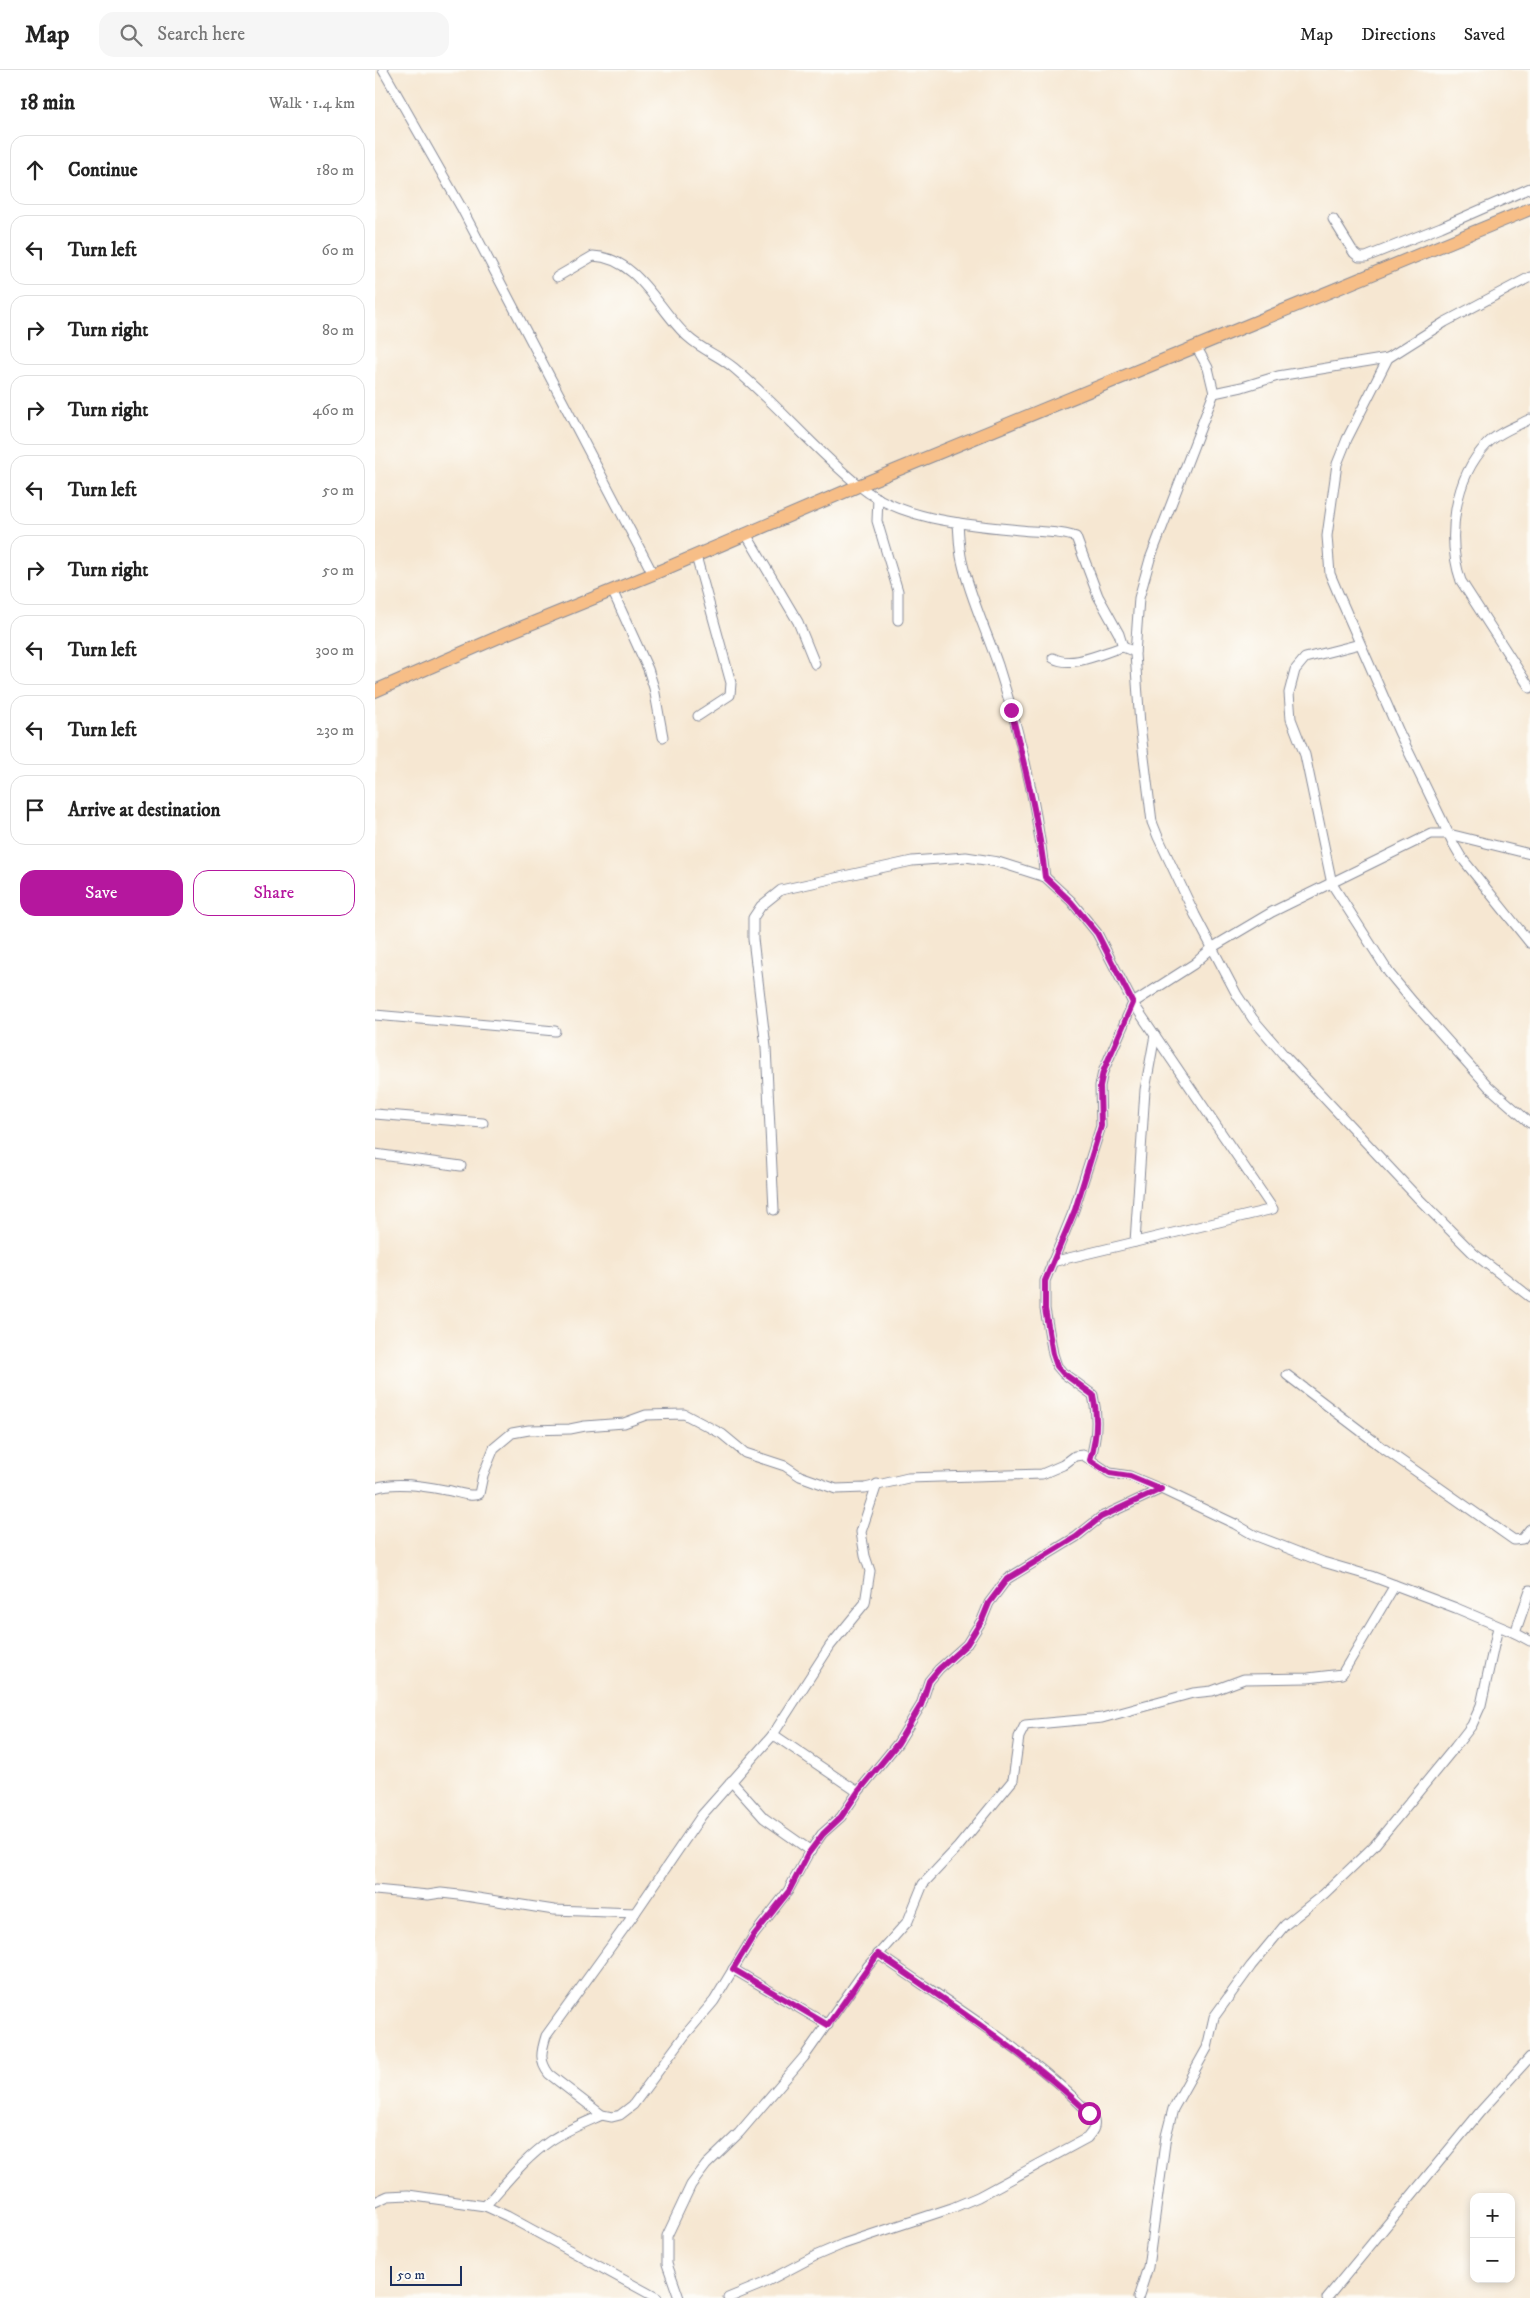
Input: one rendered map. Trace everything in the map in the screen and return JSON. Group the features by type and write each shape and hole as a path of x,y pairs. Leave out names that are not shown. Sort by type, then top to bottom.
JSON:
{"main road":[{"path":"375,691 858,486 1530,209"}],"street":[{"path":"383,70 461,207 653,574"},
{"path":"1333,219 1354,254 1359,257 1366,257 1433,231 1530,188"},
{"path":"557,277 593,256 611,259 623,266 645,285 686,336 735,369 811,444 858,486 878,498 905,511 958,523 1076,537 1098,596 1119,634 1123,647"},
{"path":"1214,392 1242,387 1278,376 1388,358 1445,322 1530,277"},
{"path":"1196,346 1209,368 1214,392 1150,559 1139,598 1135,652 1140,724 1152,822 1192,908 1244,1006 1294,1067 1417,1197 1473,1253 1530,1298"},
{"path":"1388,358 1337,464 1328,520 1327,557 1331,574 1399,732 1461,857 1530,943"},
{"path":"1529,685 1461,581 1455,562 1453,542 1460,492 1474,460 1488,442 1530,419"},
{"path":"878,498 877,521 898,591 898,620"},
{"path":"958,523 961,558 965,574 1011,710 1042,850 1045,877"},
{"path":"746,534 798,622 815,664"},
{"path":"696,556 731,683 730,695 698,716"},
{"path":"612,590 648,669 654,688 663,737"},
{"path":"1360,644 1305,658 1295,670 1289,693 1291,720 1305,755 1332,884 1389,973 1413,1002 1489,1088 1530,1123"},
{"path":"1053,658 1061,663 1079,661 1123,647 1135,652"},
{"path":"1090,1460 1095,1444 1097,1410 1093,1395 1063,1373 1057,1366 1051,1346 1044,1294 1045,1281 1075,1210 1101,1126 1100,1086 1103,1072 1133,1003 1194,964 1213,947 1272,912 1332,884 1415,840 1431,834 1449,834 1530,854"},
{"path":"774,1210 766,1047 753,939 753,918 761,906 781,890 912,861 966,857 998,862 1045,877 1071,902 1097,933 1133,1003 1273,1209 1052,1262"},
{"path":"375,1015 555,1031"},
{"path":"1135,1242 1145,1090 1155,1035"},
{"path":"375,1114 483,1123"},
{"path":"375,1154 461,1166"},
{"path":"1287,1375 1383,1448 1514,1540 1522,1539 1530,1528"},
{"path":"375,1488 398,1483 443,1489 474,1496 479,1494 483,1475 494,1448 512,1433 529,1430 616,1424 656,1414 684,1414 722,1434 745,1453 785,1466 800,1476 823,1486 836,1489 850,1490 908,1478 1042,1474 1063,1465 1075,1456 1083,1455 1110,1473 1130,1476 1161,1489 1228,1520 1254,1535 1323,1562 1395,1585 1456,1608 1515,1633 1530,1642"},
{"path":"877,1484 861,1532 870,1571 865,1603 830,1646 772,1736 702,1815 635,1913 546,2036 541,2057 542,2065 549,2074 601,2115 612,2117 620,2115 633,2105 685,2035 714,2001 754,1935 789,1891 811,1851 823,1834 841,1817 858,1792 898,1743 921,1705 929,1681 939,1669 967,1644 982,1620 989,1603 1007,1579 1076,1537 1101,1517 1161,1489"},
{"path":"679,2298 667,2264 667,2236 691,2185 706,2166 739,2134 781,2085 828,2025 878,1954 908,1921 923,1884 958,1847 1013,1780 1019,1737 1025,1725 1102,1718 1193,1693 1212,1691 1244,1679 1308,1678 1342,1674 1395,1585"},
{"path":"1515,1633 1530,1590"},
{"path":"1138,2298 1148,2267 1166,2136 1173,2109 1207,2048 1214,2017 1251,1966 1285,1925 1324,1894 1374,1846 1472,1725 1481,1705 1498,1627"},
{"path":"772,1736 777,1737 858,1792"},
{"path":"731,1781 765,1818 811,1851"},
{"path":"375,1890 428,1895 441,1893 459,1895 554,1910 635,1913"},
{"path":"729,2298 843,2244 952,2208 978,2197 1087,2138 1094,2128 1094,2120 1089,2113 1053,2079 1007,2043 878,1954"},
{"path":"733,1969 828,2025"},
{"path":"1327,2298 1480,2112 1530,2057"},
{"path":"485,2206 531,2156 549,2141 568,2129 601,2115"},
{"path":"375,2202 389,2196 408,2195 485,2206 507,2216 657,2298"}],"route":[{"path":"1011,710 1042,850 1045,877 1071,902 1097,933 1133,1003 1125,1027 1103,1072 1100,1086 1101,1126 1075,1210 1045,1281 1045,1309 1053,1354 1057,1366 1063,1373 1086,1388 1093,1395 1097,1410 1095,1444 1090,1460 1110,1473 1130,1476 1161,1489 1144,1499 1101,1517 1076,1537 1007,1579 989,1603 982,1620 967,1644 939,1669 929,1681 921,1705 898,1743 858,1792 841,1817 823,1834 808,1854 789,1891 754,1935 733,1969 828,2025 878,1954 1007,2043 1053,2079 1089,2113"}]}
